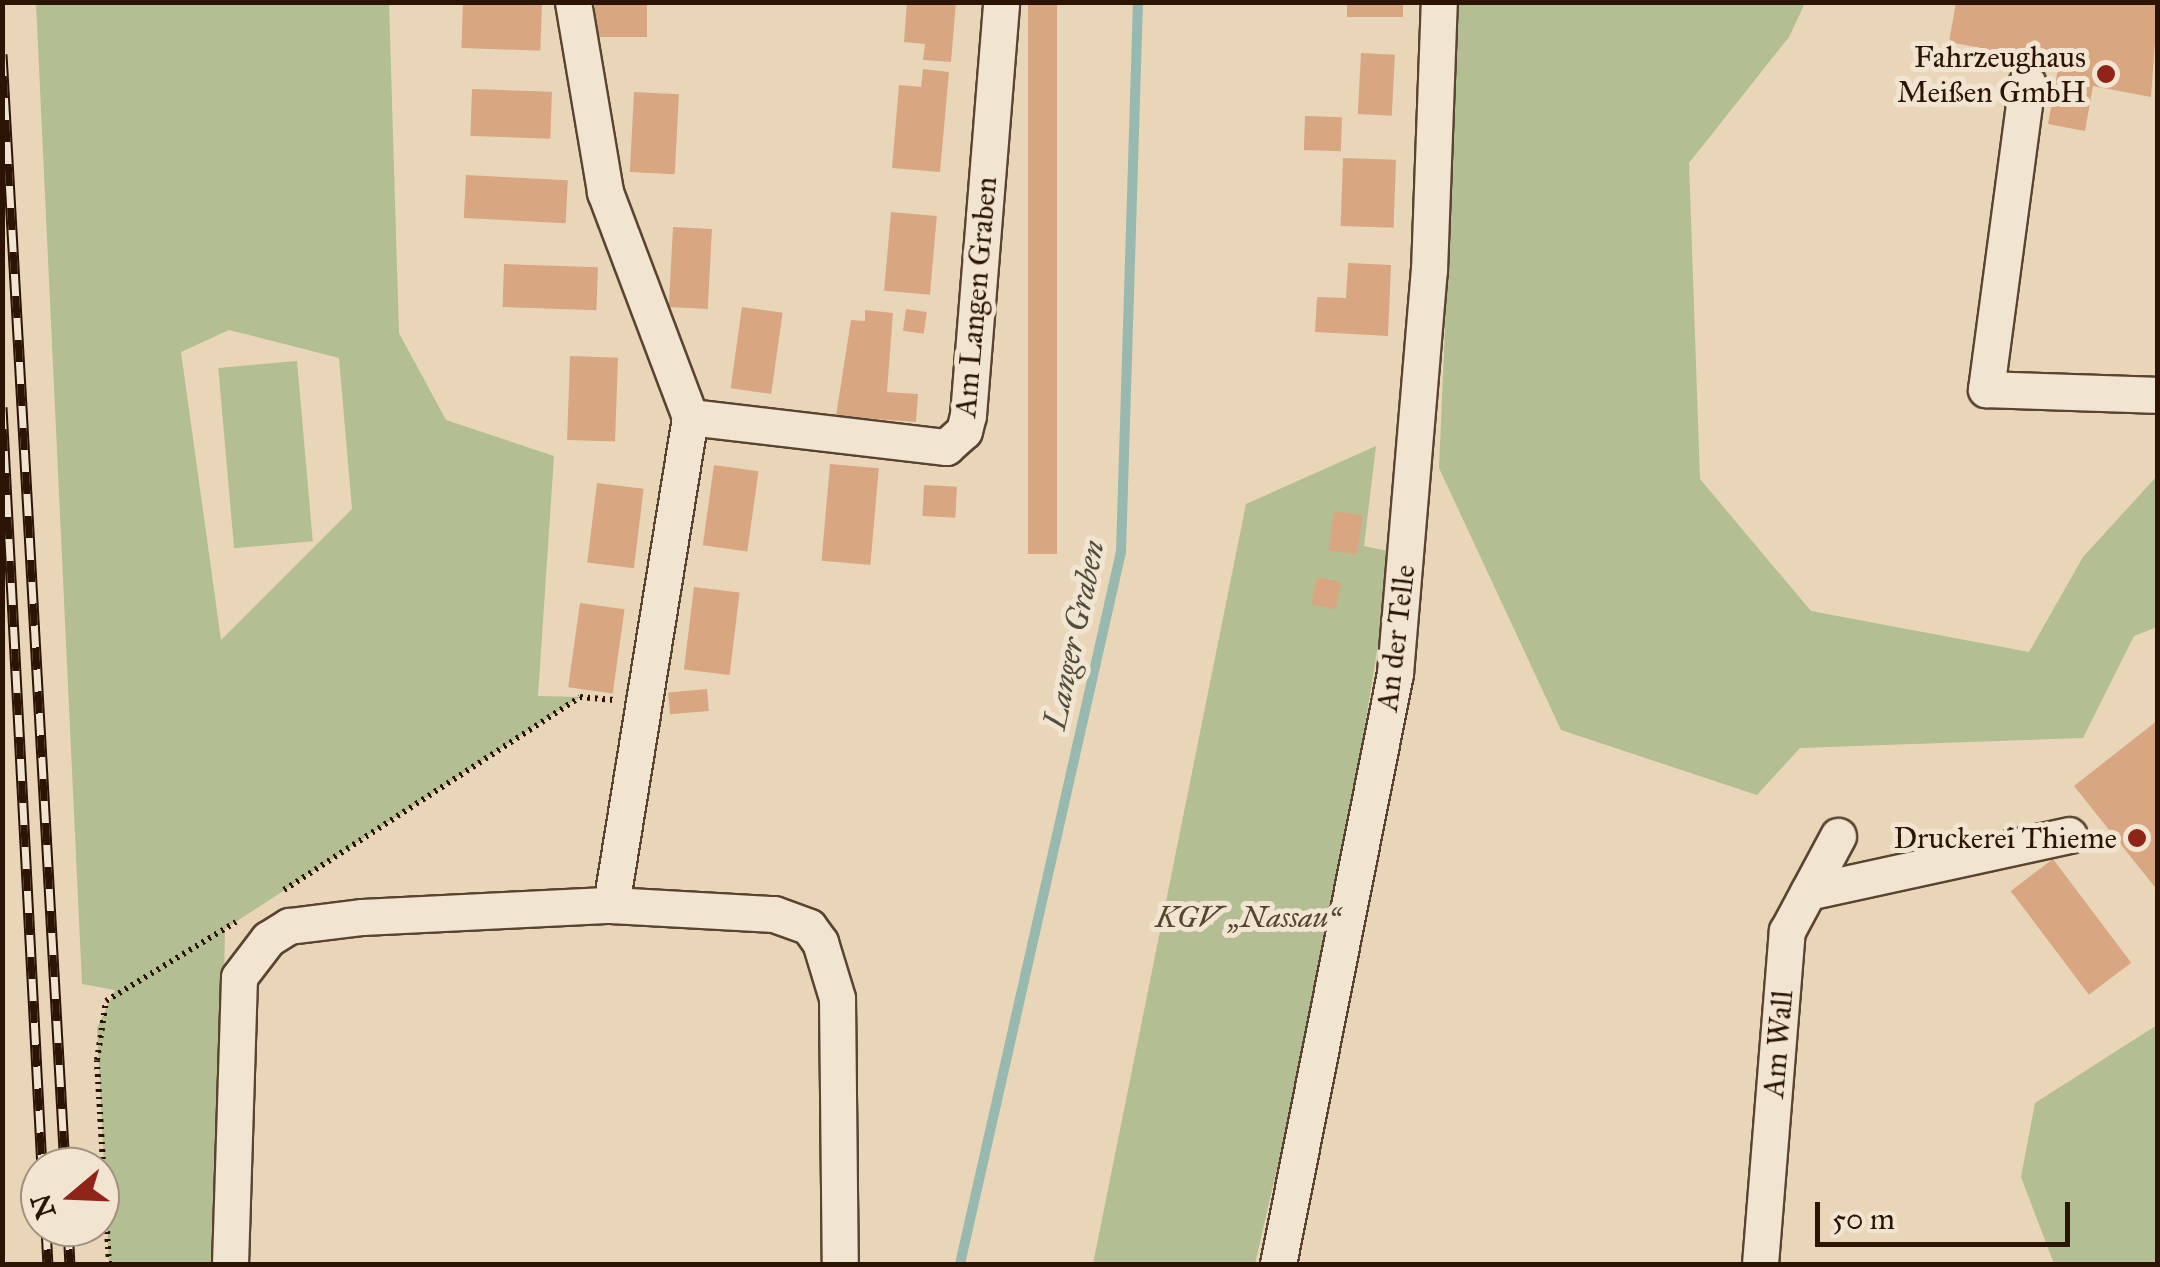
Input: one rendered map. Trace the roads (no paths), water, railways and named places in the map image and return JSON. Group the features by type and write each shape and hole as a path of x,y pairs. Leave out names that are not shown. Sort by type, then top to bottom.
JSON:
{"street":[{"path":"574,2 605,192 690,417 646,715 612,905"},
{"name":"Am Langen Graben","path":"690,417 932,446 957,441 968,415 1001,2"},
{"name":"An der Telle","path":"1278,1264 1395,672 1430,270 1439,2"},
{"path":"2027,82 1986,389 2158,394"},
{"path":"1808,892 2069,835"},
{"name":"Am Wall","path":"1760,1264 1787,931 1838,836"},
{"path":"230,1264 239,977 268,940 289,926 362,917 612,905 774,914 809,927 820,942 837,998 840,1264"}],"waterway":[{"name":"Langer Graben","path":"960,1264 1121,552 1138,2"}],"railway":[{"path":"2,54 64,1147"},
{"path":"2,407 41,1147"},
{"path":"47,1247 48,1264"},
{"path":"69,1247 70,1264"}],"place":[{"name":"Fahrzeughaus Meißen GmbH","path":"2106,74"},
{"name":"Druckerei Thieme","path":"2137,838"}],"park label":[{"name":"KGV „Nassau“","path":"1248,917"}]}
